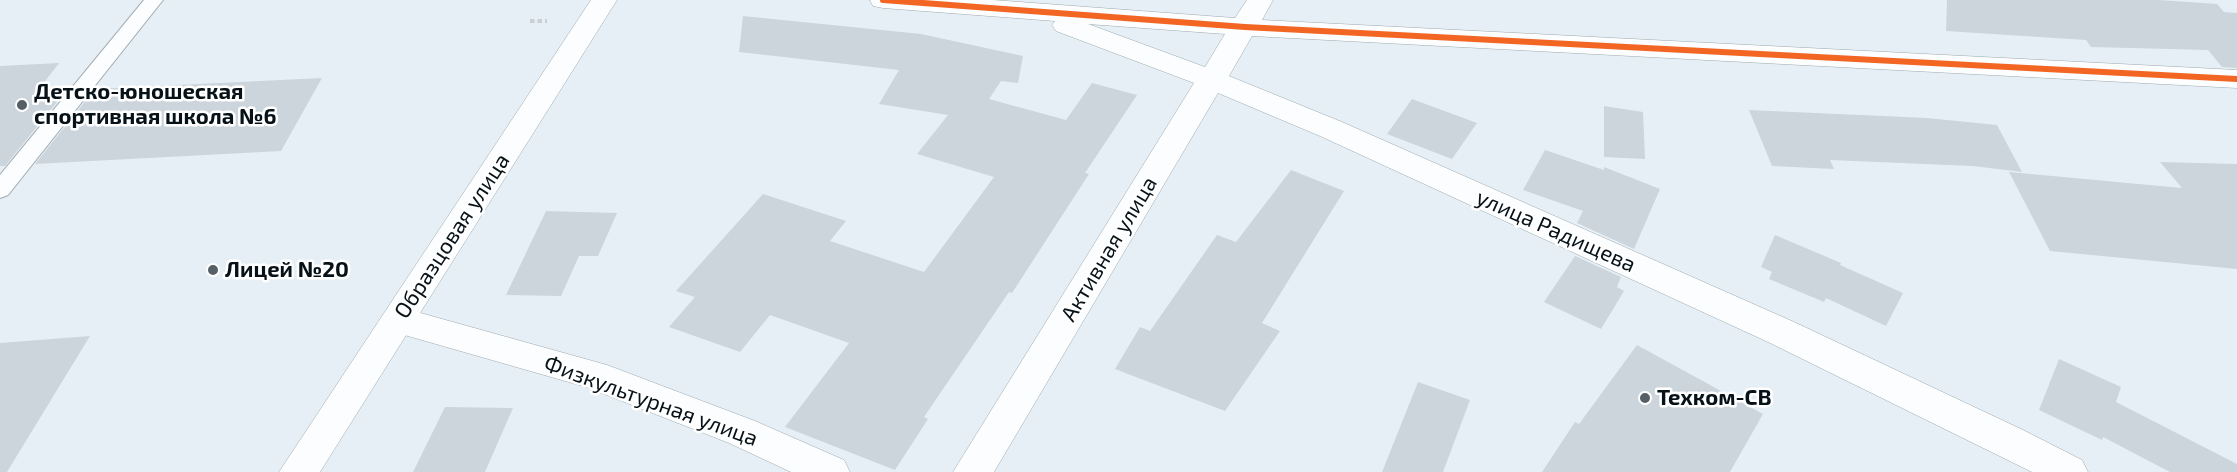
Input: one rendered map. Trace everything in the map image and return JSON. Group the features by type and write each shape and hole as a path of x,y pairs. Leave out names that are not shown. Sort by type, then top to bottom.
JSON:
{"street":[{"name":"Образцовая улица","path":"299,472 604,0"},
{"path":"883,0 1034,12 1253,14 2237,79"},
{"name":"улица Радищева","path":"1034,12 1213,80 1331,129 1781,332 2009,441 2068,472"},
{"name":"Активная улица","path":"973,472 1253,14"},
{"name":"Физкультурная улица","path":"399,320 594,375 742,432 830,472"}],"lane":[{"path":"0,190 154,0"}],"path":[{"path":"530,21 552,21"}],"building":[{"path":"1947,0 2159,0 2217,4 2224,12 2237,13 2237,68 2222,67 2208,50 2091,47 2086,40 1946,31"},
{"path":"743,16 921,34 1023,56 1018,83 1001,81 989,99 1066,120 1092,83 1137,95 1085,173 1089,174 1012,293 1009,292 924,417 928,419 895,470 785,427 849,343 770,315 740,352 669,327 695,297 676,291 763,194 846,221 830,241 924,272 994,177 917,154 948,115 879,104 899,70 739,52"},
{"name":"Детско-юношеская спортивная школа №6","path":"59,63 36,93 66,91 5,166 0,166 0,66"},
{"path":"322,78 281,151 35,164 95,89"},
{"path":"1412,99 1477,123 1452,159 1387,134"},
{"path":"1604,106 1643,112 1645,159 1604,157"},
{"path":"1749,110 1927,118 1997,125 2022,172 1973,166 1830,160 1834,169 1772,166"},
{"path":"1545,150 1604,170 1604,167 1660,189 1634,249 1577,223 1583,211 1523,190"},
{"path":"2160,162 2237,164 2237,269 2050,251 2009,172 2182,188"},
{"path":"1291,170 1344,191 1262,323 1280,331 1225,411 1115,369 1140,327 1150,331 1217,235 1236,242"},
{"path":"546,211 617,213 598,256 579,256 561,296 506,295"},
{"path":"1775,235 1903,293 1886,326 1826,298 1824,302 1769,279 1772,272 1761,267"},
{"path":"1575,256 1621,277 1617,287 1624,291 1601,329 1544,302"},
{"path":"90,336 7,472 0,472 0,343"},
{"path":"1637,345 1763,414 1730,472 1542,472 1575,422 1579,424"},
{"path":"2059,359 2121,387 2116,402 2237,464 2237,472 2170,472 2103,437 2102,440 2039,410"},
{"path":"1418,382 1470,400 1443,472 1382,472"},
{"path":"445,407 513,408 485,472 413,472"}],"transit line":[{"path":"883,0 1245,27 2237,79"}],"place":[{"name":"Детско-юношеская спортивная школа №6","path":"22,105"},
{"name":"Лицей №20","path":"213,270"},
{"name":"Техком-СВ","path":"1645,398"}]}
